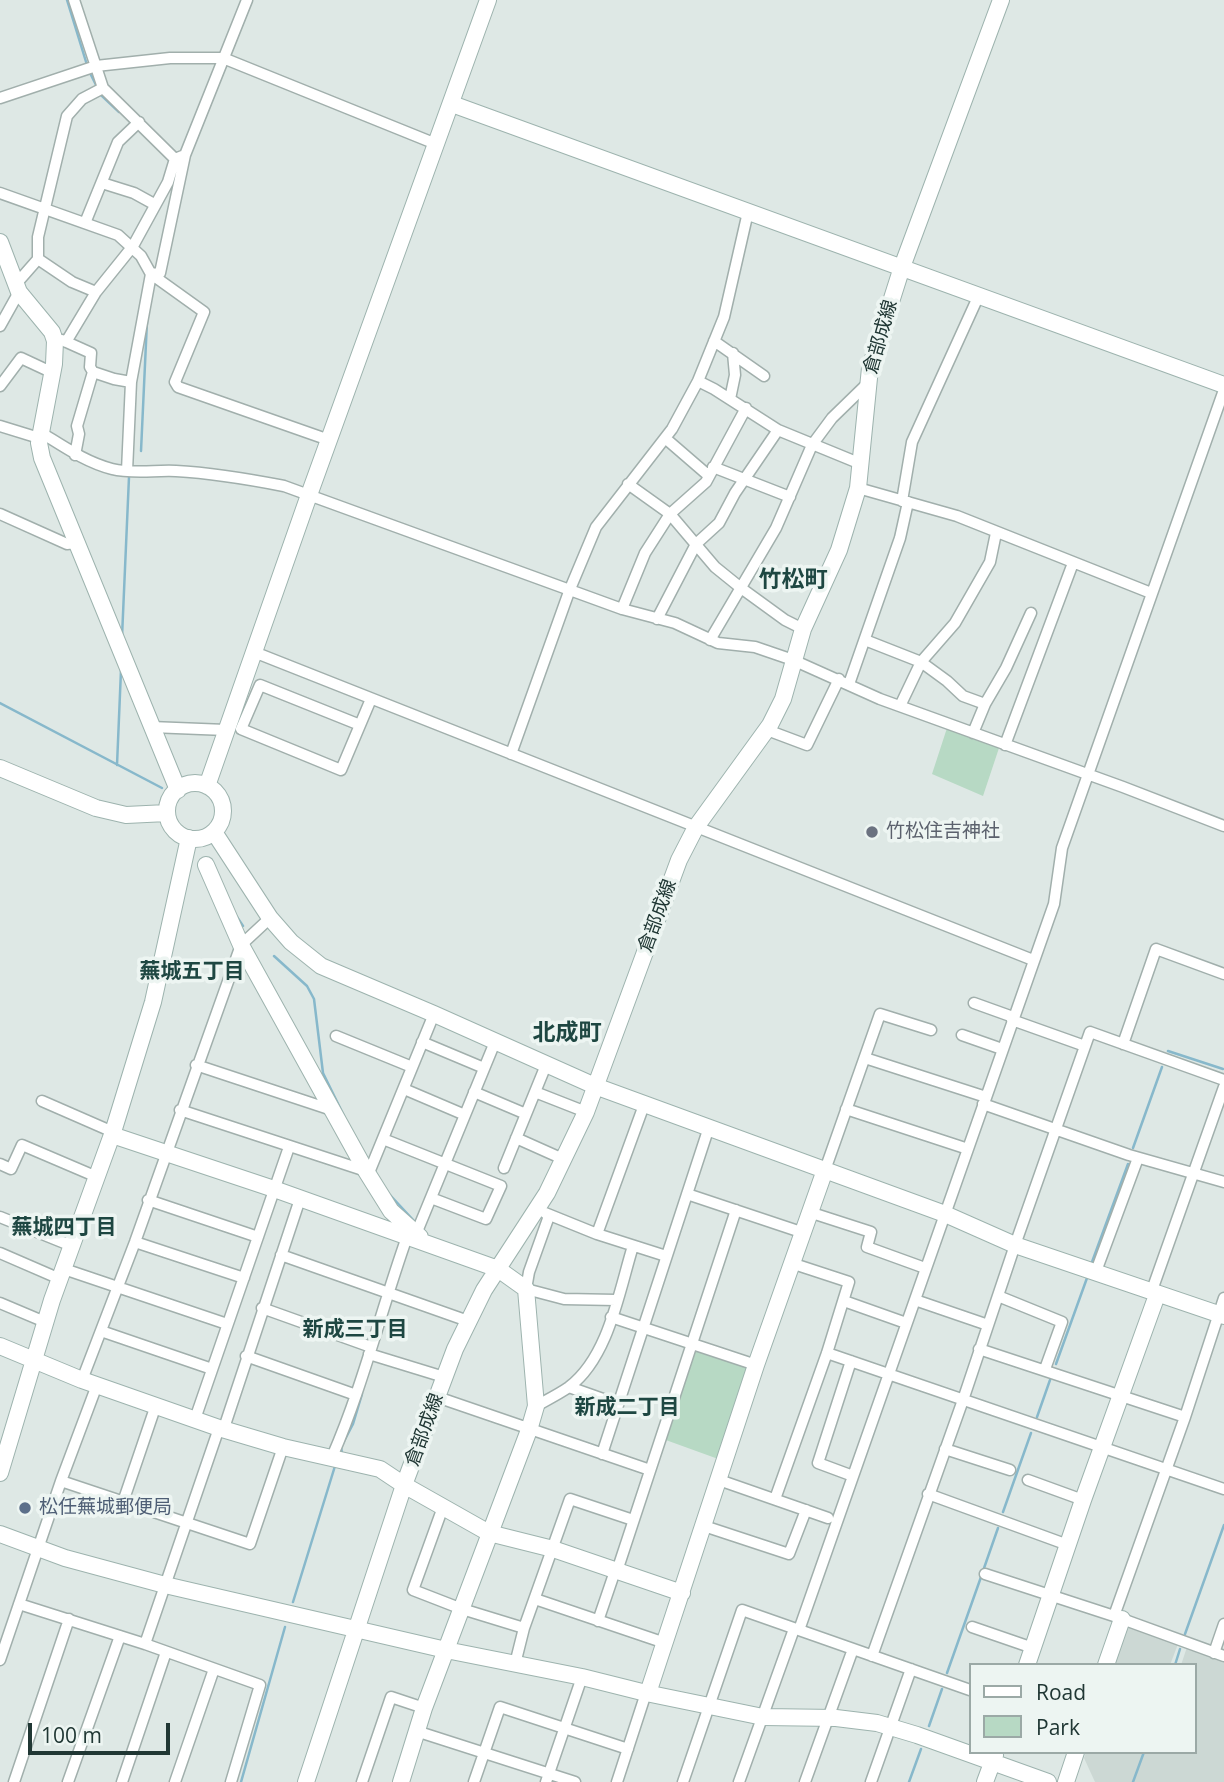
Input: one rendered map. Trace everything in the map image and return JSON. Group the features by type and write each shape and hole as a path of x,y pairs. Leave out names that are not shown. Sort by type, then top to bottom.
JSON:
{"street":[{"path":"75,0 96,66 99,90 177,160"},
{"path":"178,790 42,458 40,435 60,339 133,246 168,182 247,0"},
{"path":"206,786 488,0"},
{"name":"倉部成線","path":"682,1593 553,1549 489,1533 404,1485 468,1321 498,1269 543,1212 563,1159 586,1112 679,860 696,827 767,730 783,699 803,629 839,550 858,488 870,368 902,267 1001,0"},
{"path":"0,98 96,66 170,58 223,58 436,144"},
{"path":"0,326 17,288 38,259 38,237 67,116 76,103 99,90"},
{"path":"452,104 1224,387 1086,775 1062,848 1054,904 853,1476 739,1782"},
{"path":"85,223 118,142 136,125"},
{"path":"151,274 160,273 177,160"},
{"path":"102,183 134,193 154,204"},
{"path":"0,193 118,235 133,246 151,274 204,313 174,382 178,387 329,440"},
{"path":"511,754 570,589 596,527 665,438 698,381 724,317 748,212"},
{"path":"0,242 17,288 60,339 91,353 90,368 93,372 131,382"},
{"path":"38,259 72,282 96,292"},
{"path":"127,471 131,382 151,274"},
{"path":"767,730 807,745 865,640 900,538 912,442 979,295"},
{"path":"715,341 764,376"},
{"path":"730,399 735,375 733,353"},
{"path":"0,385 21,358 51,372"},
{"path":"75,455 79,434 77,426 93,372"},
{"path":"698,381 778,429 861,464"},
{"path":"710,640 776,528 812,445 832,418 868,383"},
{"path":"622,609 645,554 670,514 706,482 746,408"},
{"path":"0,426 40,435 75,455 110,468 247,478 284,486 622,609 675,624 710,640 755,647 793,660 900,706 1224,826"},
{"path":"657,619 696,544 719,523 778,429"},
{"path":"665,438 711,471 745,479 789,497"},
{"path":"628,484 670,514 715,567 740,588 785,620 803,629"},
{"path":"858,488 957,516 1151,593"},
{"path":"0,514 66,544 76,543"},
{"path":"900,706 921,662 955,623 990,562 996,533"},
{"path":"1005,745 1073,563"},
{"path":"973,733 1031,613"},
{"path":"865,640 921,662 962,696 985,705"},
{"path":"254,652 1033,960"},
{"path":"360,725 260,685 241,729 341,770 360,725 370,698"},
{"path":"151,727 226,730"},
{"path":"0,768 96,808 126,815 167,813"},
{"path":"192,784 213,790 222,804 222,819 214,832 202,838 189,838 176,832 167,813 170,800 178,790 192,784"},
{"path":"214,832 271,918 291,942 321,966 594,1086 945,1214 1015,1245 1222,1316"},
{"path":"0,1473 45,1322 113,1133 153,1002 189,838"},
{"path":"206,865 240,944 332,1110 391,1211 412,1236"},
{"path":"0,1660 61,1481 90,1382 101,1331 240,944 271,918"},
{"path":"1123,1044 1156,949 1224,974"},
{"path":"974,1003 1085,1046"},
{"path":"367,1173 434,1014"},
{"path":"617,1782 801,1232 880,1014 931,1030"},
{"path":"872,1656 1090,1032 1224,1080"},
{"path":"961,1035 1002,1049"},
{"path":"336,1036 412,1067"},
{"path":"422,1042 484,1068"},
{"path":"332,1457 356,1395 387,1294 431,1198 495,1042"},
{"path":"865,1058 984,1100 1054,1130 1138,1158 1224,1182"},
{"path":"196,1065 332,1110"},
{"path":"504,1168 546,1065"},
{"path":"1028,1663 1083,1500 1103,1450 1224,1087"},
{"path":"404,1089 465,1115"},
{"path":"474,1092 526,1114"},
{"path":"535,1092 586,1112"},
{"path":"42,1101 164,1154 412,1236 498,1269 527,1289 564,1299 616,1300"},
{"path":"597,1234 644,1105"},
{"path":"846,1109 968,1149"},
{"path":"180,1110 367,1173"},
{"path":"602,1454 709,1127"},
{"path":"516,1138 563,1159"},
{"path":"383,1139 501,1186 486,1219 431,1198"},
{"path":"0,1164 11,1169 22,1145 97,1177"},
{"path":"195,1419 289,1147"},
{"path":"1096,1274 1138,1158"},
{"path":"687,1194 801,1232"},
{"path":"145,1644 300,1199"},
{"path":"148,1200 258,1237"},
{"path":"598,1621 736,1210"},
{"path":"401,1782 424,1708 536,1406 527,1289 543,1212 597,1234 666,1256"},
{"path":"809,1212 871,1232 867,1247 925,1268"},
{"path":"0,1217 72,1246"},
{"path":"135,1241 244,1278"},
{"path":"536,1406 569,1387 582,1375 603,1344 633,1246"},
{"path":"0,1253 62,1274 118,1287 227,1324"},
{"path":"281,1255 468,1321"},
{"path":"775,1499 849,1282 791,1263"},
{"path":"998,1296 1062,1322 1045,1369"},
{"path":"1107,1663 1118,1618 1166,1469 1222,1316 1224,1298"},
{"path":"915,1300 988,1325"},
{"path":"844,1301 906,1324"},
{"path":"0,1303 45,1322"},
{"path":"262,1308 444,1377"},
{"path":"611,1317 756,1365"},
{"path":"101,1331 212,1369"},
{"path":"0,1346 90,1382 221,1428 283,1447 380,1469 404,1485 309,1781"},
{"path":"979,1349 1185,1417"},
{"path":"827,1353 1103,1450 1224,1489"},
{"path":"246,1356 356,1395"},
{"path":"851,1361 818,1463 853,1476"},
{"path":"569,1387 617,1405"},
{"path":"437,1397 650,1470"},
{"path":"123,1502 156,1405"},
{"path":"61,1481 250,1544 283,1447"},
{"path":"945,1449 1010,1470"},
{"path":"719,1480 828,1518"},
{"path":"1028,1480 1083,1500"},
{"path":"928,1494 1068,1545"},
{"path":"515,1664 524,1628 570,1499 633,1520"},
{"path":"443,1507 413,1590 462,1609 524,1628"},
{"path":"704,1526 789,1555 806,1510"},
{"path":"0,1534 65,1558 165,1585 446,1650 582,1676 647,1693 763,1717 828,1718 877,1723 968,1749"},
{"path":"985,1574 1219,1655 1224,1625"},
{"path":"535,1599 664,1643"},
{"path":"19,1604 145,1644 260,1685 231,1782"},
{"path":"683,1782 742,1610 968,1689"},
{"path":"14,1782 69,1619"},
{"path":"972,1627 1032,1648"},
{"path":"68,1782 120,1636"},
{"path":"805,1782 853,1649"},
{"path":"122,1782 166,1652"},
{"path":"174,1782 214,1669"},
{"path":"871,1782 911,1670"},
{"path":"547,1778 582,1676"},
{"path":"362,1782 391,1697 424,1708"},
{"path":"474,1782 500,1707 628,1749"},
{"path":"416,1731 484,1753 547,1778 575,1782"},
{"path":"1066,1782 1075,1754"},
{"path":"985,1782 994,1757 1048,1782"}],"shaded area":[{"path":"1130,1627 1178,1644 1171,1663 1116,1663"},
{"path":"1187,1647 1224,1661 1224,1782 1095,1782 1084,1758 1085,1754 1196,1754 1196,1663 1182,1663"}],"green space":[{"path":"947,728 999,748 983,796 932,774"},
{"path":"693,1350 750,1369 721,1460 663,1439"}],"waterway":[{"path":"67,0 87,65"},
{"path":"91,75 98,89"},
{"path":"101,95 119,112"},
{"path":"141,451 147,321"},
{"path":"122,637 129,477"},
{"path":"117,765 121,670"},
{"path":"0,703 162,788"},
{"path":"237,917 243,926"},
{"path":"274,956 307,986 314,999 323,1073 344,1116"},
{"path":"1168,1051 1223,1069"},
{"path":"1133,1148 1162,1067"},
{"path":"1092,1262 1128,1164"},
{"path":"390,1195 416,1223"},
{"path":"1056,1364 1087,1278"},
{"path":"1037,1417 1050,1380"},
{"path":"342,1453 341,1447 353,1424 362,1394"},
{"path":"1003,1512 1031,1433"},
{"path":"293,1602 335,1466"},
{"path":"1185,1634 1224,1525"},
{"path":"983,1571 998,1528"},
{"path":"947,1673 981,1577"},
{"path":"241,1782 285,1627"},
{"path":"1176,1663 1180,1649"},
{"path":"929,1726 942,1689"},
{"path":"909,1782 921,1749"},
{"path":"1133,1782 1143,1754"}],"place":[{"name":"竹松住吉神社","path":"872,832"},
{"name":"松任蕪城郵便局","path":"25,1508"}],"district":[{"name":"竹松町","path":"793,580"},
{"name":"蕪城五丁目","path":"192,972"},
{"name":"北成町","path":"567,1033"},
{"name":"蕪城四丁目","path":"64,1228"},
{"name":"新成三丁目","path":"355,1330"},
{"name":"新成二丁目","path":"627,1408"}]}
